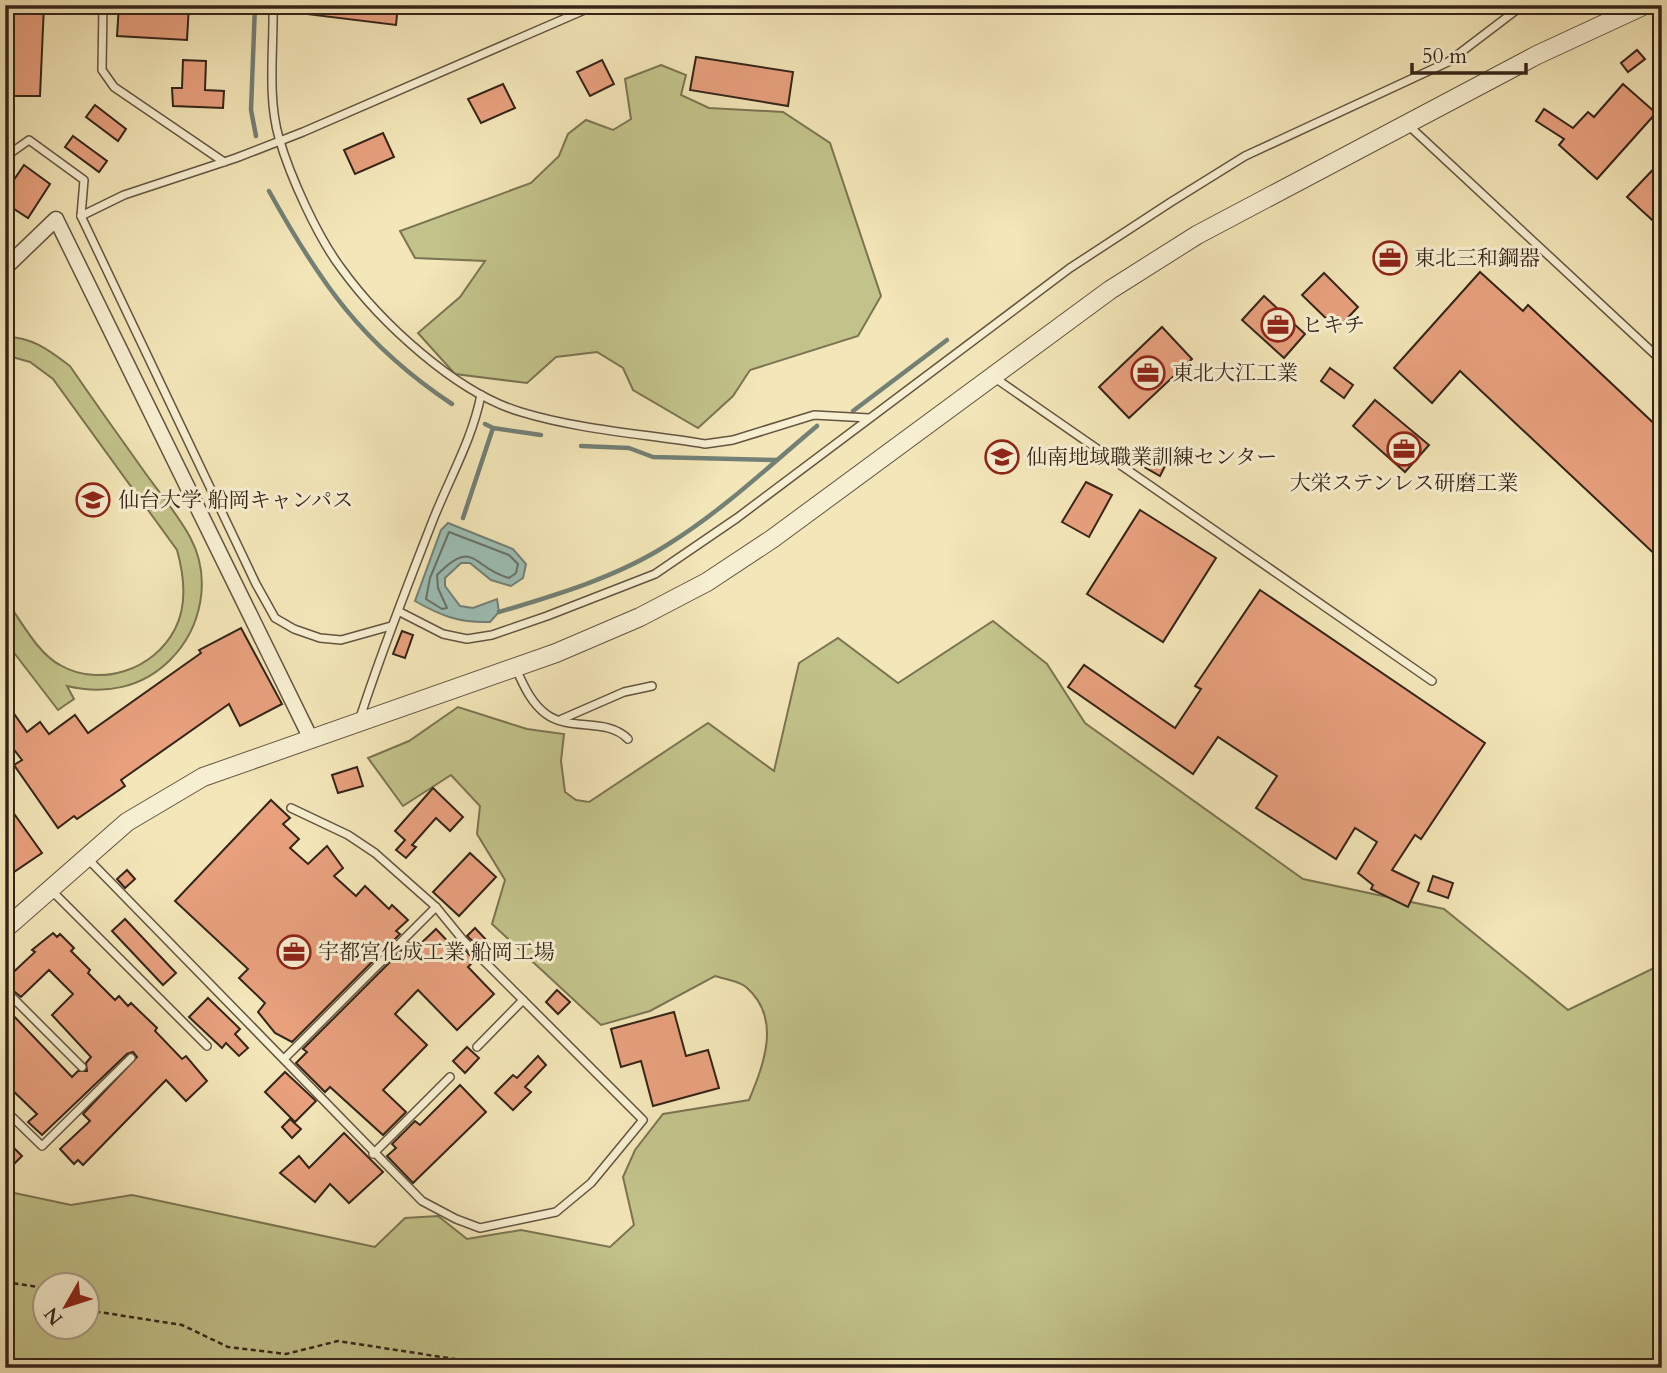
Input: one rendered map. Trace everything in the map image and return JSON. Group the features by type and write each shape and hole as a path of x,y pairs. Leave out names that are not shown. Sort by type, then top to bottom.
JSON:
{"street":[{"path":"5,929 127,822 191,784 359,721 514,668 640,617 707,582 772,539 995,378 1110,290 1197,235 1537,55 1645,5"},
{"path":"5,268 56,219 311,739"}],"lane":[{"path":"103,5 102,70 114,87 224,162"},
{"path":"273,5 274,116 279,139 316,228 340,267 386,319 435,363 481,395 530,414 705,443 733,440 814,415 870,418"},
{"path":"81,216 124,195 303,132 596,5"},
{"path":"400,612 436,631 467,639 492,635 622,588 654,573 737,518 1070,268 1245,156 1448,62 1523,5"},
{"path":"1407,123 1662,361"},
{"path":"5,157 29,140 84,180 81,216 256,584 275,618 294,629 341,640 391,626"},
{"path":"995,378 1432,681"},
{"path":"359,721 391,626 400,612 433,520 470,439 481,395"},
{"path":"514,668 531,699 548,716 618,729 628,739"},
{"path":"561,719 624,692 652,686"},
{"path":"86,858 285,1058 373,1154 422,1201 456,1219 481,1228 556,1212 591,1183 643,1120 463,940 436,906 375,853 348,835 291,808"},
{"path":"51,890 207,1046"},
{"path":"285,1058 436,906"},
{"path":"5,990 82,1067"},
{"path":"477,1047 523,1000"},
{"path":"5,1110 42,1146 131,1058"},
{"path":"373,1154 450,1077"}],"path":[{"path":"5,1282 32,1286"},
{"path":"102,1312 182,1325 228,1347 286,1354 338,1341 513,1368"}],"green space":[{"path":"661,65 686,75 681,95 709,108 783,112 830,143 881,296 858,336 750,370 733,396 698,428 633,390 623,368 597,352 556,357 527,383 455,374 418,333 460,297 485,261 415,258 400,231 531,183 559,156 568,134 586,120 613,130 631,119 625,79"},
{"path":"5,337 32,342 70,366 179,519 190,537 201,569 202,585 196,618 190,633 170,660 147,677 122,687 95,690 67,686 74,699 58,710 5,641 5,599 37,644 52,660 76,672 108,675 140,664 166,643 179,619 184,590 177,550 53,379 30,362 5,355"},
{"path":"993,621 1047,664 1085,723 1303,879 1444,909 1568,1010 1662,964 1662,1368 5,1368 5,1191 71,1205 132,1195 375,1247 405,1218 438,1216 467,1239 521,1230 610,1247 634,1225 623,1177 635,1150 663,1114 749,1100 760,1072 767,1042 764,1013 757,999 746,987 715,976 650,1011 601,1025 492,924 505,880 477,834 480,806 451,775 403,806 368,758 409,741 458,707 527,729 564,734 561,761 565,792 576,800 589,802 708,723 774,771 799,663 838,638 898,683"}],"water":[{"path":"448,523 513,549 526,564 523,578 511,586 491,580 470,563 461,563 445,578 445,586 460,606 473,608 497,599 499,612 490,622 451,618 415,601 441,530"}],"building":[{"path":"5,5 44,5 40,96 5,96"},
{"path":"119,5 189,5 187,40 117,36"},
{"path":"299,5 398,5 396,25 298,13"},
{"path":"1637,50 1645,59 1628,72 1621,63"},
{"path":"696,57 793,72 788,106 690,90"},
{"path":"183,60 206,61 205,90 224,91 223,108 173,106 172,88 182,88"},
{"path":"602,60 614,84 590,96 577,72"},
{"path":"503,84 515,108 481,123 468,99"},
{"path":"1623,84 1656,113 1597,179 1559,145 1564,139 1536,121 1544,109 1573,128 1588,112 1594,117"},
{"path":"95,105 126,129 118,141 86,117"},
{"path":"383,133 394,157 355,174 344,150"},
{"path":"73,136 107,161 99,172 65,147"},
{"path":"1662,160 1662,229 1627,197"},
{"path":"24,165 50,184 28,218 5,203 5,193"},
{"path":"1480,272 1523,311 1528,305 1662,431 1662,561 1460,371 1432,403 1394,368"},
{"path":"1324,273 1358,307 1337,329 1302,295"},
{"path":"1264,296 1305,334 1284,358 1242,320"},
{"path":"1162,327 1192,359 1129,418 1099,387"},
{"path":"1330,368 1353,385 1344,398 1321,381"},
{"path":"1375,400 1429,445 1405,472 1353,426"},
{"path":"1142,446 1168,460 1160,476 1134,461"},
{"path":"1086,482 1112,495 1089,537 1062,522"},
{"path":"1140,510 1216,558 1163,642 1087,594"},
{"path":"1260,590 1485,743 1421,839 1415,835 1392,870 1419,883 1408,907 1371,889 1373,885 1358,873 1377,842 1355,828 1336,859 1256,808 1277,776 1218,737 1193,774 1068,687 1084,665 1175,728 1201,689 1195,686"},
{"path":"241,628 282,704 240,726 229,704 121,780 125,786 77,819 74,816 58,828 14,765 22,760 5,738 5,701 27,732 40,722 49,734 75,715 88,733 201,653 199,650"},
{"path":"402,631 413,635 405,658 393,654"},
{"path":"357,767 363,786 338,793 332,775"},
{"path":"433,788 463,817 450,831 436,818 412,845 416,847 406,858 396,850 405,840 395,831"},
{"path":"271,800 290,818 283,824 299,839 290,848 308,864 327,846 343,868 334,876 356,896 365,886 389,909 392,905 408,920 396,931 400,934 292,1042 275,1033 258,1012 265,1003 239,978 248,969 175,901"},
{"path":"5,801 42,853 5,878"},
{"path":"470,853 496,877 459,916 433,892"},
{"path":"127,870 135,879 125,888 117,879"},
{"path":"1433,876 1453,883 1448,898 1428,891"},
{"path":"125,919 176,973 163,985 112,931"},
{"path":"475,928 491,945 484,952 467,936"},
{"path":"436,929 454,948 458,944 475,960 468,967 494,994 457,1030 418,990 395,1014 427,1045 383,1090 406,1112 383,1135 330,1087 325,1092 296,1063 307,1052 303,1049 409,943 415,949"},
{"path":"53,933 57,937 60,934 74,948 71,951 90,970 88,973 115,1000 119,996 128,1006 131,1003 157,1028 155,1031 182,1059 186,1056 207,1081 186,1101 166,1080 83,1165 78,1160 74,1164 60,1149 90,1121 83,1114 137,1057 133,1052 127,1054 42,1135 28,1122 37,1114 5,1083 5,999 12,1006 8,1010 72,1077 78,1071 87,1071 86,1063 91,1057 52,1015 73,994 49,970 21,997 5,984 5,980 35,952 32,950"},
{"path":"557,990 570,1002 558,1014 546,1002"},
{"path":"208,998 240,1029 235,1034 248,1048 239,1056 226,1043 222,1048 189,1017"},
{"path":"674,1012 686,1056 708,1050 719,1088 653,1106 641,1061 621,1067 611,1029"},
{"path":"467,1047 479,1058 465,1073 453,1061"},
{"path":"538,1056 546,1065 525,1087 531,1092 513,1110 495,1093 513,1075 517,1078"},
{"path":"285,1072 316,1101 295,1122 265,1092"},
{"path":"460,1085 486,1112 413,1183 387,1156 396,1148 392,1144 415,1121 420,1125"},
{"path":"290,1119 301,1129 292,1138 282,1127"},
{"path":"344,1133 383,1172 349,1203 330,1184 315,1202 280,1173 299,1156 309,1168"},
{"path":"5,1139 22,1156 12,1166 5,1159"}],"waterway":[{"path":"255,5 251,110 256,136"},
{"path":"269,191 307,255 346,310 393,359 452,404"},
{"path":"853,411 947,340"},
{"path":"485,424 493,428"},
{"path":"499,612 586,584 648,556 707,518 817,426"},
{"path":"463,518 493,428 541,435"},
{"path":"581,446 629,448 653,457 777,460"}],"place":[{"name":"東北三和鋼器","path":"1390,258"},
{"name":"ヒキチ","path":"1278,325"},
{"name":"東北大江工業","path":"1148,373"},
{"name":"大栄ステンレス研磨工業","path":"1404,449"},
{"name":"仙南地域職業訓練センター","path":"1002,457"},
{"name":"仙台大学 船岡キャンパス","path":"93,500"},
{"name":"宇都宮化成工業 船岡工場","path":"294,952"}]}
